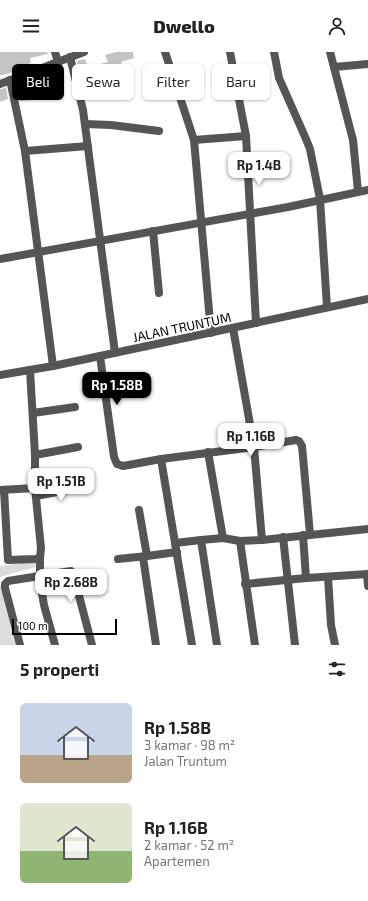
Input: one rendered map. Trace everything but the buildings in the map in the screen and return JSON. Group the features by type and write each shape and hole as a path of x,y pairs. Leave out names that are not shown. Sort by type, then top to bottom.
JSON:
{"street":[{"path":"55,52 58,62"},
{"path":"0,84 84,52"},
{"path":"165,52 194,140 211,333"},
{"path":"230,52 246,136 256,323"},
{"path":"274,52 279,78 310,150 320,199 327,307"},
{"path":"330,52 353,140 358,191"},
{"path":"70,57 83,110 115,353"},
{"path":"334,67 368,64"},
{"path":"10,80 25,151 53,366"},
{"path":"85,124 111,125 158,132"},
{"path":"194,140 246,136"},
{"path":"25,151 88,146"},
{"path":"0,260 288,207 368,190"},
{"path":"152,231 159,293"},
{"name":"JALAN TRUNTUM","path":"0,375 53,366 211,333 368,298"},
{"path":"233,328 254,447 262,540"},
{"path":"101,356 115,449 123,466 208,452 254,447 293,439 299,441 302,446 306,535 306,578"},
{"path":"30,370 35,455 35,492 42,548 40,558 40,577 44,605 55,645"},
{"path":"33,413 75,407"},
{"path":"35,455 78,447"},
{"path":"208,452 223,538"},
{"path":"161,459 192,645"},
{"path":"40,558 4,561 2,490 35,492 83,487"},
{"path":"139,510 156,645"},
{"path":"175,543 223,538 240,541 262,540 368,529"},
{"path":"283,537 295,645"},
{"path":"201,540 217,645"},
{"path":"240,541 255,645"},
{"path":"118,559 177,552"},
{"path":"20,645 5,584 8,581 40,577 68,571 73,573 92,645"},
{"path":"246,584 367,574 368,586"},
{"path":"328,577 331,624 335,645"}],"shaded area":[{"path":"36,561 36,567 0,577 0,566"},
{"path":"0,584 15,645 0,645"}]}
